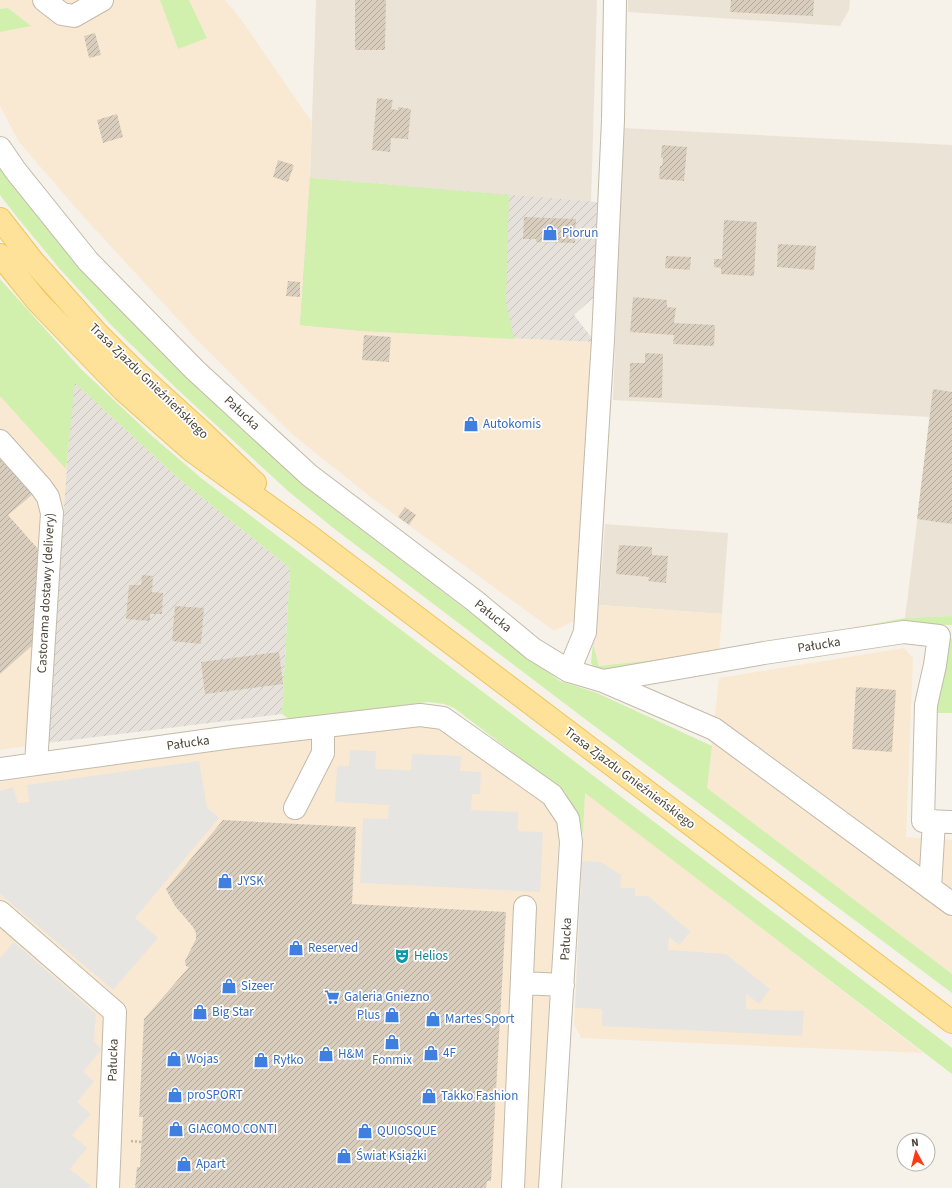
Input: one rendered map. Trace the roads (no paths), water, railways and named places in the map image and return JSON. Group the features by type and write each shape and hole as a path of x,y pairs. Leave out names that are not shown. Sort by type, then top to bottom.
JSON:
{"main road":[{"name":"Trasa Zjazdu Gnieźnieńskiego","path":"0,220 32,260 97,333 138,374 204,434 308,535"},
{"name":"Trasa Zjazdu Gnieźnieńskiego","path":"0,255 37,301 123,390 191,450 308,535 952,1022"}],"street":[{"path":"54,2 62,14 74,16 102,0"},
{"path":"568,671 585,632 604,325 613,120 615,0"},
{"name":"Pałucka","path":"0,148 15,170 88,261 195,370 309,475 475,601 533,649 568,671 603,681 764,653 904,632 945,636 935,665 925,713 923,820 943,822"},
{"name":"Castorama dostawy (delivery)","path":"0,441 45,492 48,497 52,513 36,764"},
{"path":"603,681 714,730 952,904"},
{"name":"Pałucka","path":"0,769 232,737 420,715 443,718 552,795 568,819 571,842 550,1188"},
{"path":"295,808 323,752 323,726"},
{"path":"930,888 943,822"},
{"path":"513,1188 525,907"},
{"name":"Pałucka","path":"0,912 115,1012 108,1188"},
{"path":"522,983 563,985"}],"place":[{"name":"Piorun","path":"550,233"},
{"name":"Autokomis","path":"471,424"},
{"name":"JYSK","path":"225,881"},
{"name":"Reserved","path":"296,948"},
{"name":"Helios","path":"402,956"},
{"name":"Sizeer","path":"229,986"},
{"name":"Galeria Gniezno","path":"332,997"},
{"name":"Big Star","path":"200,1012"},
{"name":"Plus","path":"392,1015"},
{"name":"Martes Sport","path":"433,1019"},
{"name":"Fonmix","path":"392,1042"},
{"name":"4F","path":"431,1053"},
{"name":"H&M","path":"326,1054"},
{"name":"Wojas","path":"174,1059"},
{"name":"Ryłko","path":"261,1060"},
{"name":"proSPORT","path":"175,1095"},
{"name":"Takko Fashion","path":"429,1096"},
{"name":"GIACOMO CONTI","path":"176,1129"},
{"name":"QUIOSQUE","path":"365,1131"},
{"name":"Świat Książki","path":"344,1156"},
{"name":"Apart","path":"184,1164"}]}
